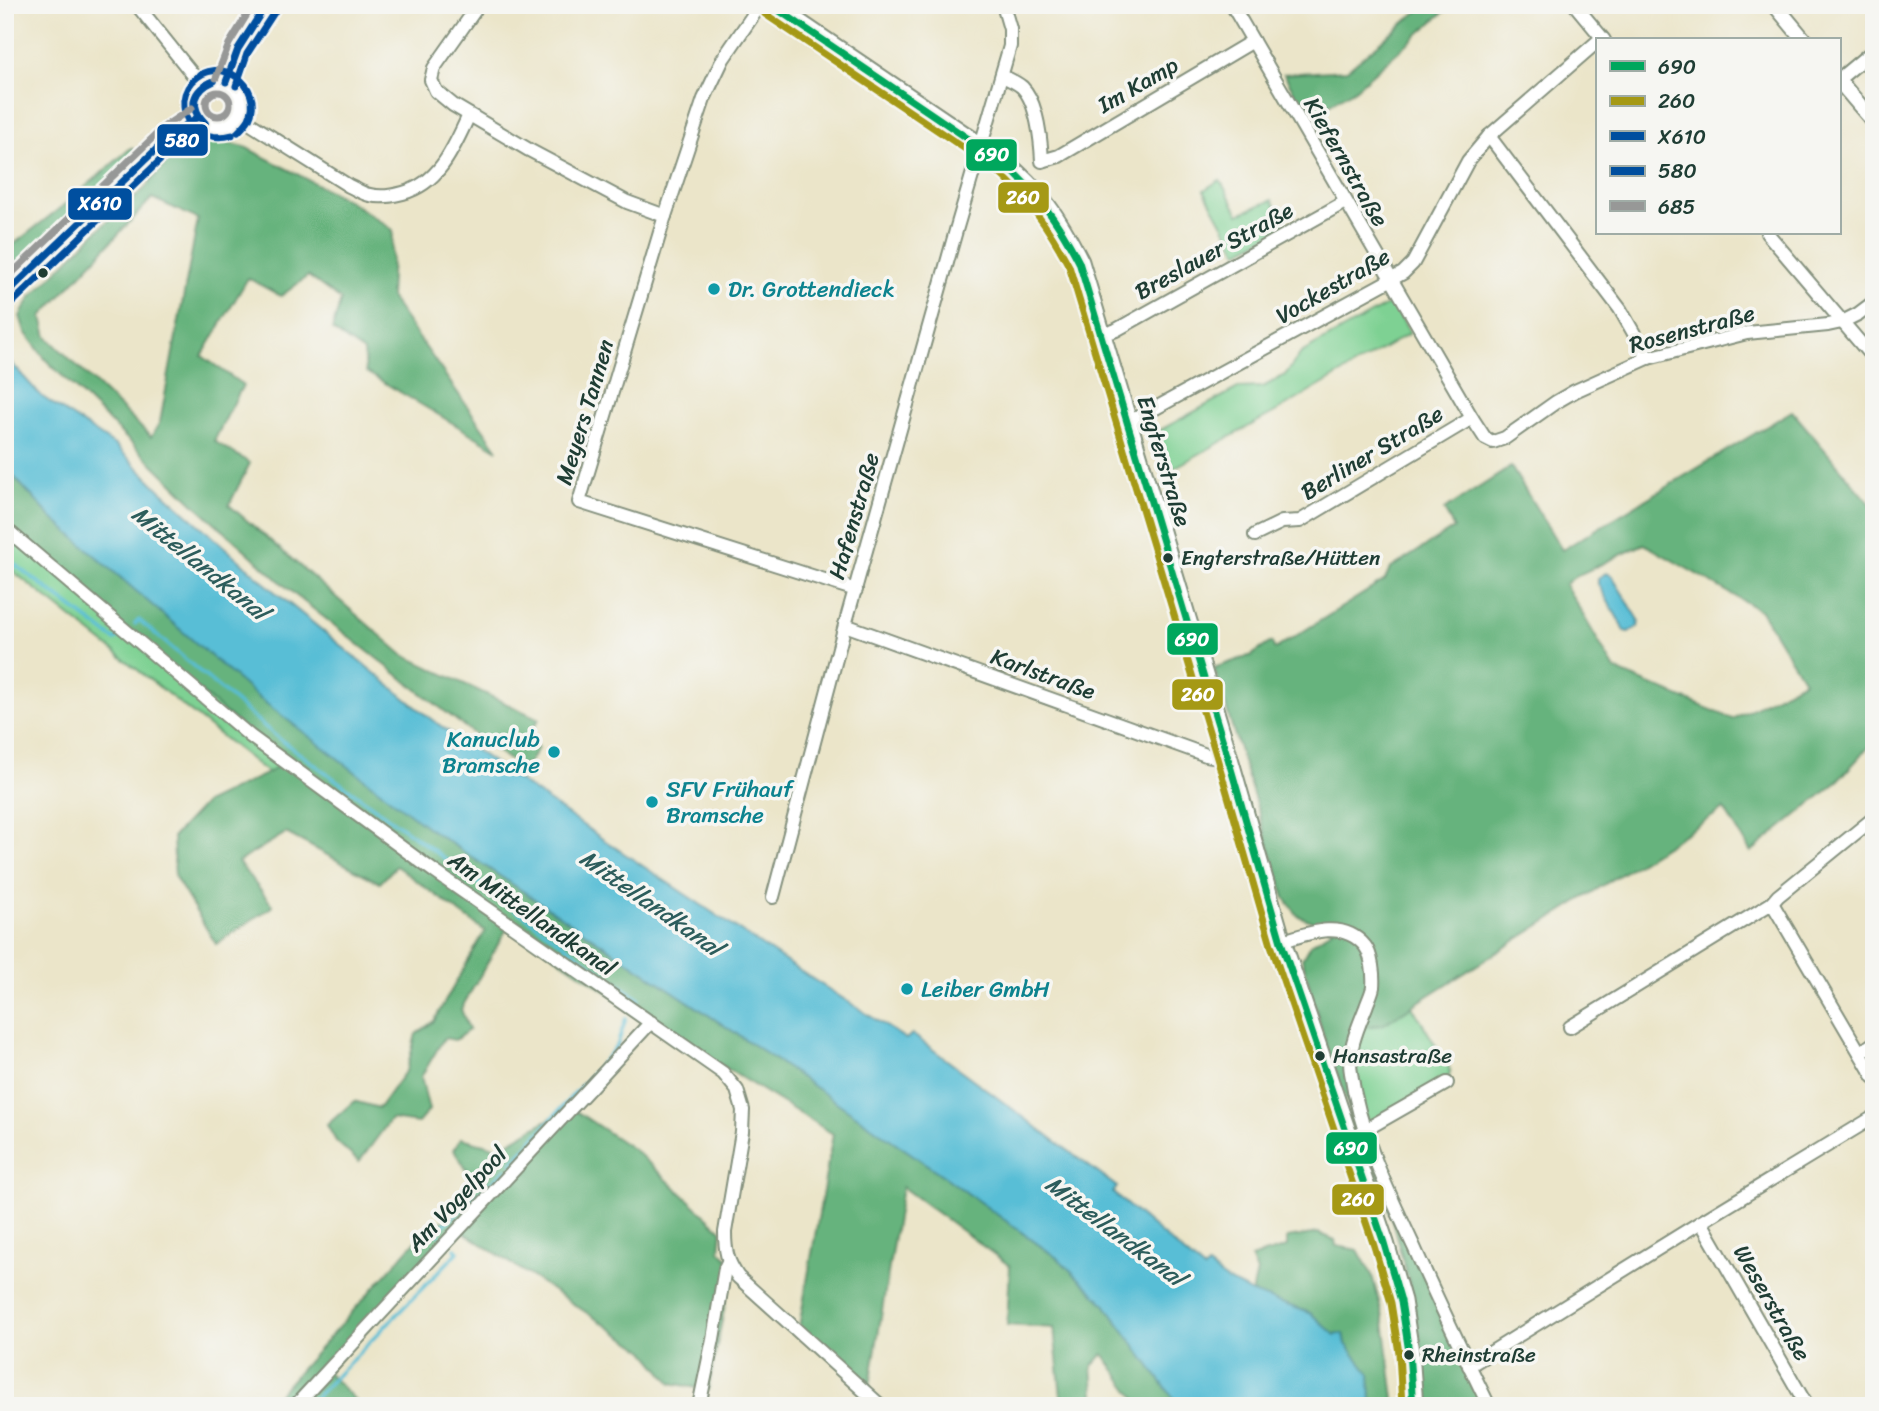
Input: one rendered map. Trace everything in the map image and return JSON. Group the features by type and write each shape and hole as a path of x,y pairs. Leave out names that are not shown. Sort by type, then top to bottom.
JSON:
{"main road":[{"path":"226,82 238,49 265,5"},
{"name":"Engterstraße","path":"771,5 1020,176 1042,199 1058,222 1079,262 1281,942 1377,1222 1401,1301 1409,1352 1413,1406"},
{"path":"209,82 226,82 237,91 242,106 230,125 214,128 203,123 198,117 195,98 202,86 209,82"},
{"path":"5,295 172,134 198,117"}],"street":[{"path":"136,5 202,86"},
{"name":"Meyers Tannen","path":"760,5 723,60 704,99 665,216 579,502 856,590"},
{"name":"Hafenstraße","path":"773,897 845,625 1010,46 1010,29 1003,5"},
{"name":"Kiefernstraße","path":"1232,5 1472,418 1485,439 1493,442"},
{"path":"1575,5 1600,38"},
{"path":"1775,5 1802,38"},
{"path":"475,10 434,68 431,80 436,91 469,116 529,150 627,202 665,216"},
{"name":"Im Kamp","path":"1002,76 1019,84 1029,94 1041,138 1042,161 1059,156 1253,41"},
{"name":"Vockestraße","path":"1126,422 1142,416 1402,273 1413,263 1468,161 1489,136 1596,44"},
{"path":"1840,79 1874,50"},
{"path":"1840,81 1874,122"},
{"path":"238,116 349,186 369,195 391,196 426,183 441,168 469,116"},
{"path":"1489,136 1620,309 1648,358"},
{"name":"Breslauer Straße","path":"1101,335 1139,317 1345,202"},
{"path":"1768,234 1874,359"},
{"name":"Rosenstraße","path":"1493,442 1505,438 1575,391 1648,358 1747,333 1842,322 1874,302"},
{"name":"Berliner Straße","path":"1255,535 1282,522 1300,521 1472,418"},
{"name":"Am Mittellandkanal","path":"5,528 250,736 435,872 723,1073 737,1090 743,1110 742,1132 725,1232 728,1262 699,1406"},
{"name":"Karlstraße","path":"845,625 1206,755 1227,755"},
{"path":"1570,1027 1775,900 1872,825"},
{"path":"1775,900 1874,1077"},
{"path":"1281,942 1312,932 1334,929 1353,935 1366,947 1371,961 1373,988 1352,1045 1350,1069 1363,1131 1388,1191 1489,1406"},
{"name":"Am Vogelpool","path":"295,1406 650,1022"},
{"path":"1860,1052 1874,1043"},
{"path":"1363,1131 1447,1083"},
{"path":"1469,1366 1874,1117"},
{"name":"Weserstraße","path":"1701,1222 1807,1406"},
{"path":"728,1262 738,1277 881,1406"}],"green space":[{"path":"1425,5 1452,5 1355,89 1308,117 1284,74 1347,70"},
{"path":"191,140 216,140 245,147 351,202 393,230 390,297 498,450 366,372 364,352 332,330 341,300 308,276 281,296 248,278 202,356 243,385 214,441 250,463 229,505 403,655 539,719 528,736 538,748 529,763 518,766 492,748 294,594 194,504 46,360 25,332 20,316 31,297 143,190","holes":["152,198 198,219 160,422 151,437 47,337 42,316"]},
{"path":"131,148 139,152 65,222 5,272 5,251"},
{"path":"1220,180 1239,214 1272,200 1286,226 1238,252 1204,190"},
{"path":"1392,302 1410,333 1163,474 1153,434 1238,388 1263,387 1285,375 1301,353"},
{"path":"1792,411 1874,508 1874,741 1836,783 1751,852 1724,809 1382,1025 1358,1027 1352,1048 1363,1131 1487,1406 1427,1406 1420,1336 1392,1220 1327,1049 1302,959 1310,945 1333,929 1298,916 1285,898 1214,668 1252,655 1271,642 1275,649 1385,580 1390,569 1454,528 1444,510 1511,467 1562,550","holes":["1644,544 1761,611 1804,681 1733,719 1615,670 1565,584 1576,576"]},
{"path":"5,467 52,518 431,830 758,1048 1060,1260 1104,1303 1179,1406 1141,1406 1103,1354 1092,1366 1095,1406 1062,1406 1054,1328 1007,1325 1010,1266 902,1187 869,1391 799,1327 833,1134 651,1022 509,925 461,1009 469,1030 455,1040 444,1038 421,1077 429,1110 418,1123 391,1119 359,1162 336,1141 327,1125 354,1101 379,1108 407,1069 416,1034 434,1021 485,931 396,866 380,883 286,833 238,862 273,906 216,944 175,877 173,837 205,803 268,773 284,762 5,528"},
{"path":"5,528 285,762 268,773 5,565"},
{"path":"1412,1006 1451,1071 1447,1083 1363,1131 1350,1069 1358,1027 1382,1025"},
{"path":"570,1107 637,1152 722,1231 720,1250 733,1264 708,1390 671,1383 645,1351 459,1229 327,1372 361,1406 268,1406 429,1226 455,1217 471,1193 466,1168 454,1150 461,1138 499,1148"},
{"path":"1318,1233 1335,1240 1336,1246 1358,1250 1372,1275 1384,1321 1395,1406 1371,1406 1370,1374 1346,1344 1344,1334 1333,1334 1310,1313 1252,1293 1257,1272 1251,1258 1287,1247 1287,1238"}],"water":[{"name":"Mittellandkanal","path":"5,356 41,396 116,446 159,489 275,592 431,719 604,840 797,969 906,1039 912,1034 1117,1187 1113,1193 1204,1270 1208,1266 1228,1281 1252,1293 1310,1313 1335,1335 1344,1334 1346,1344 1370,1374 1371,1406 1179,1406 1104,1303 1060,1260 758,1048 431,830 259,698 52,518 5,467"},
{"path":"1606,573 1611,575 1639,620 1638,627 1629,632 1625,631 1598,584 1598,578"}],"waterway":[{"path":"5,557 115,640 119,637"},
{"path":"135,624 139,620 278,738 639,999 635,1004"},
{"path":"512,1163 617,1046 626,1018"},
{"path":"439,1235 436,1232 506,1169"},
{"path":"307,1406 458,1252 455,1249"}],"transit line":[{"name":"685","path":"216,78 229,44 253,5"},
{"name":"X610","path":"226,82 238,49 266,5"},
{"name":"690","path":"771,5 1001,161 1045,207 1079,262 1281,942 1384,1243 1401,1301 1409,1352 1413,1406"},
{"name":"580","path":"236,86 247,54 275,11"},
{"name":"260","path":"765,14 995,169 1036,214 1069,266 1271,945 1391,1303 1399,1353 1402,1406"},
{"name":"580","path":"232,135 208,135 189,122 184,103 187,90 192,82 203,74 215,70 226,72 245,85 251,95 252,107 249,119 238,132"},
{"name":"X610","path":"205,123 195,111 195,99 201,89 214,81"},
{"name":"X610","path":"205,123 197,111 196,99 202,89 214,81"},
{"name":"685","path":"218,92 227,95 230,104 227,113 218,116 209,113 206,104 209,95 218,92"},
{"name":"685","path":"5,280 165,126 192,108"},
{"name":"X610","path":"5,295 172,134 198,117"},
{"name":"580","path":"12,303 179,142 204,126"}],"place":[{"name":"Dr. Grottendieck","path":"714,289"},
{"name":"Engterstraße/Hütten","path":"1168,558"},
{"name":"Kanuclub Bramsche","path":"554,752"},
{"name":"SFV Frühauf Bramsche","path":"652,802"},
{"name":"Leiber GmbH","path":"907,989"},
{"name":"Hansastraße","path":"1320,1056"},
{"name":"Rheinstraße","path":"1409,1355"}]}
